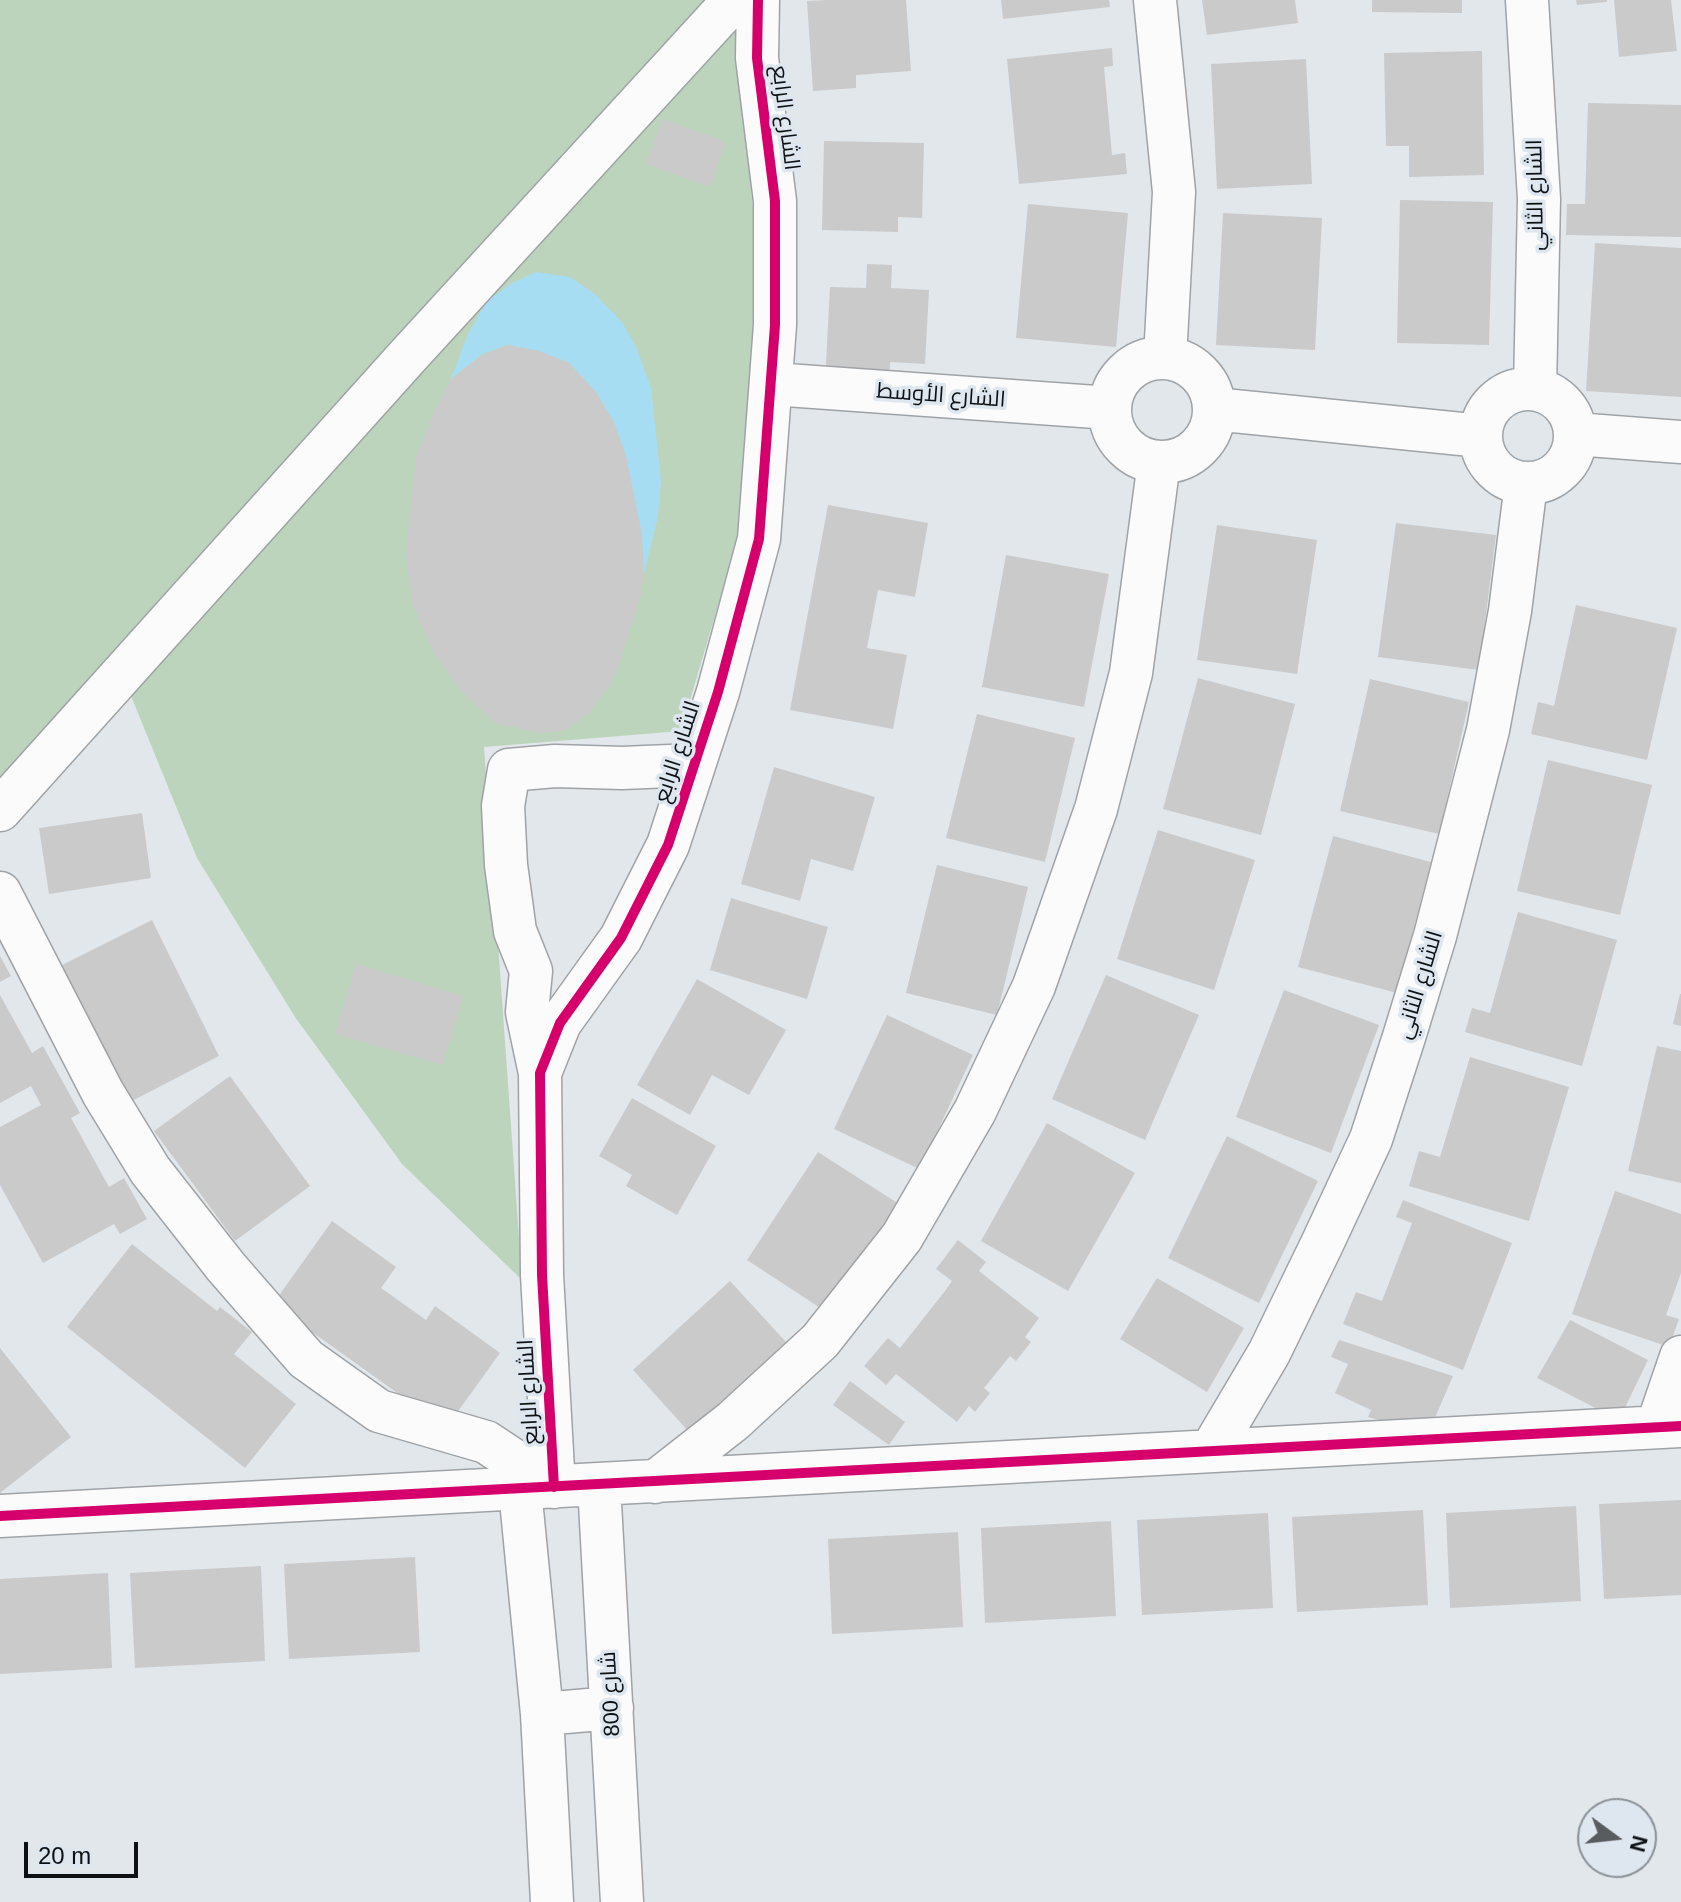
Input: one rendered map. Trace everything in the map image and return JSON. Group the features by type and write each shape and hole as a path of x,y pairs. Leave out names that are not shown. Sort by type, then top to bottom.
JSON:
{"street":[{"path":"0,810 407,357 734,0"},
{"name":"الشارع الرابع","path":"540,1073 560,1023 621,938 668,845 718,692 759,539 775,325 775,201 757,58 758,0"},
{"path":"1155,0 1174,192 1165,358"},
{"name":"الشارع الثاني","path":"1527,0 1539,199 1535,389"},
{"path":"1165,358 1181,361 1202,377 1211,392 1214,409 1210,430 1198,448 1180,459 1159,462 1142,458 1126,449 1112,426 1110,408 1114,388 1127,372 1144,361 1165,358"},
{"name":"الشارع الأوسط","path":"772,384 1110,408"},
{"path":"1535,389 1560,401 1571,416 1575,434 1572,453 1562,470 1545,481 1526,484 1496,472 1483,452 1481,436 1487,412 1498,400 1512,392 1535,389"},
{"path":"1214,409 1481,436"},
{"path":"1575,434 1681,442"},
{"path":"655,1482 733,1421 820,1341 902,1237 975,1111 1034,986 1096,809 1131,673 1159,462"},
{"name":"الشارع الثاني","path":"1211,1451 1269,1353 1371,1139 1439,922 1488,730 1510,611 1526,484"},
{"name":"الشارع الرابع","path":"537,1489 542,1275 540,1073 527,1012 531,971 515,931 506,865 503,806 509,770 555,766 622,768 694,765"},
{"path":"0,893 103,1093 150,1170 226,1267 306,1359 379,1411 486,1442 537,1489 542,1714 552,1902"},
{"path":"0,1516 1669,1427 1681,1357"},
{"name":"شارع 800","path":"599,1485 622,1902"},
{"path":"542,1714 612,1708"}],"green space":[{"path":"0,0 705,0 0,789"},
{"path":"734,15 755,230 751,392 736,544 681,731 484,747 522,1280 402,1164 295,1017 197,858 127,686"}],"water":[{"path":"536,272 570,277 595,294 622,322 637,349 651,388 661,481 658,516 644,574 626,456 614,423 596,392 569,363 539,351 508,345 483,354 451,379 468,334 487,301 510,284"}],"building":[{"path":"906,0 911,71 856,75 856,88 813,91 807,1"},
{"path":"1001,0 1109,0 1110,7 1003,19"},
{"path":"1202,0 1295,0 1298,23 1207,35"},
{"path":"1372,0 1462,0 1462,13 1372,12"},
{"path":"1576,0 1607,0 1607,2 1577,5"},
{"path":"1614,0 1671,0 1677,51 1619,57"},
{"path":"1112,48 1113,66 1104,67 1112,155 1125,153 1127,174 1019,184 1007,59"},
{"path":"1482,51 1484,175 1409,177 1409,146 1386,146 1384,53"},
{"path":"1306,59 1312,184 1217,189 1211,64"},
{"path":"1588,103 1681,105 1681,237 1566,235 1567,204 1585,204"},
{"path":"663,119 726,142 710,187 646,164"},
{"path":"824,141 924,143 922,218 898,217 898,232 822,230"},
{"path":"1400,200 1493,202 1489,345 1397,343"},
{"path":"1028,204 1128,213 1116,347 1016,338"},
{"path":"1223,213 1322,218 1315,350 1216,345"},
{"path":"1595,243 1681,248 1681,397 1586,391"},
{"path":"867,264 892,265 891,288 929,290 925,364 890,362 889,385 825,382 830,287 866,288"},
{"path":"508,345 539,351 569,363 596,392 614,423 626,456 642,534 644,574 640,598 620,662 611,684 590,712 564,731 540,733 496,723 461,691 434,653 413,606 406,555 416,458 451,379 483,354"},
{"path":"828,505 928,523 915,597 878,590 867,648 907,655 893,729 790,710"},
{"path":"1396,523 1496,535 1479,670 1378,657"},
{"path":"1217,525 1317,540 1297,674 1197,660"},
{"path":"1006,555 1109,574 1084,707 982,687"},
{"path":"1576,605 1677,628 1647,760 1531,734 1538,702 1554,706"},
{"path":"1198,678 1295,704 1261,835 1163,809"},
{"path":"1370,679 1469,702 1439,834 1340,811"},
{"path":"977,714 1075,738 1045,862 946,838"},
{"path":"1548,760 1652,785 1620,915 1517,891"},
{"path":"774,767 875,797 853,871 811,859 800,901 741,884"},
{"path":"142,813 151,878 49,894 39,828"},
{"path":"1158,830 1255,860 1214,990 1117,959"},
{"path":"1333,836 1431,862 1397,993 1298,967"},
{"path":"937,865 1028,887 997,1015 906,993"},
{"path":"731,898 828,927 807,999 710,970"},
{"path":"1518,912 1617,940 1582,1066 1465,1032 1472,1008 1490,1013"},
{"path":"152,920 219,1056 124,1105 56,968"},
{"path":"0,956 11,976 0,982"},
{"path":"356,964 463,996 443,1065 335,1034"},
{"path":"1106,975 1199,1015 1145,1140 1052,1099"},
{"path":"697,979 786,1030 749,1095 712,1075 690,1115 637,1085"},
{"path":"1284,990 1379,1025 1331,1153 1236,1117"},
{"path":"1681,994 1681,1026 1673,1024"},
{"path":"0,995 32,1053 43,1046 80,1113 71,1118 109,1187 124,1178 147,1219 120,1234 114,1224 43,1263 0,1185 0,1127 41,1105 31,1086 0,1103"},
{"path":"887,1015 973,1055 930,1147 937,1150 926,1172 834,1129"},
{"path":"1657,1046 1681,1051 1681,1183 1628,1171"},
{"path":"1470,1057 1569,1087 1529,1221 1409,1186 1419,1151 1440,1157"},
{"path":"230,1076 310,1186 235,1241 154,1131"},
{"path":"632,1098 716,1146 677,1215 626,1186 632,1175 599,1156"},
{"path":"1047,1123 1135,1173 1068,1291 981,1241"},
{"path":"1227,1136 1318,1181 1259,1303 1168,1258"},
{"path":"818,1152 899,1204 828,1313 747,1260"},
{"path":"1615,1191 1681,1214 1681,1273 1666,1315 1679,1319 1669,1347 1572,1314"},
{"path":"1403,1200 1512,1243 1463,1370 1343,1324 1356,1292 1382,1301 1412,1223 1396,1217"},
{"path":"332,1221 396,1267 381,1288 426,1320 435,1306 500,1353 446,1428 273,1304"},
{"path":"958,1240 986,1262 979,1271 1039,1318 1025,1337 1031,1342 1016,1361 1010,1356 984,1388 990,1393 975,1412 969,1406 957,1422 896,1374 886,1385 864,1366 888,1338 900,1348 945,1291 952,1281 936,1269"},
{"path":"132,1244 217,1311 220,1307 252,1332 234,1354 296,1404 245,1468 67,1327"},
{"path":"1157,1278 1244,1328 1207,1392 1120,1339"},
{"path":"730,1281 797,1354 699,1443 633,1370"},
{"path":"1570,1320 1648,1360 1619,1420 1537,1378"},
{"path":"1339,1340 1453,1376 1428,1434 1368,1417 1371,1410 1335,1393 1348,1364 1331,1357"},
{"path":"0,1348 71,1437 0,1493"},
{"path":"850,1381 905,1422 889,1445 833,1405"},
{"path":"1681,1500 1681,1595 1604,1599 1599,1504"},
{"path":"1576,1506 1581,1601 1450,1608 1446,1513"},
{"path":"1423,1510 1428,1605 1297,1612 1292,1517"},
{"path":"1268,1513 1273,1608 1142,1615 1137,1520"},
{"path":"1111,1521 1116,1616 985,1623 981,1528"},
{"path":"958,1532 963,1627 832,1634 828,1539"},
{"path":"415,1557 420,1652 289,1659 284,1564"},
{"path":"261,1566 265,1661 135,1668 130,1573"},
{"path":"108,1573 112,1668 0,1674 0,1579"}],"cycle path":[{"path":"554,1487 542,1275 540,1073 560,1023 621,938 668,845 718,692 759,539 775,325 775,201 757,58 758,0"},
{"path":"0,1516 1681,1426"}]}
